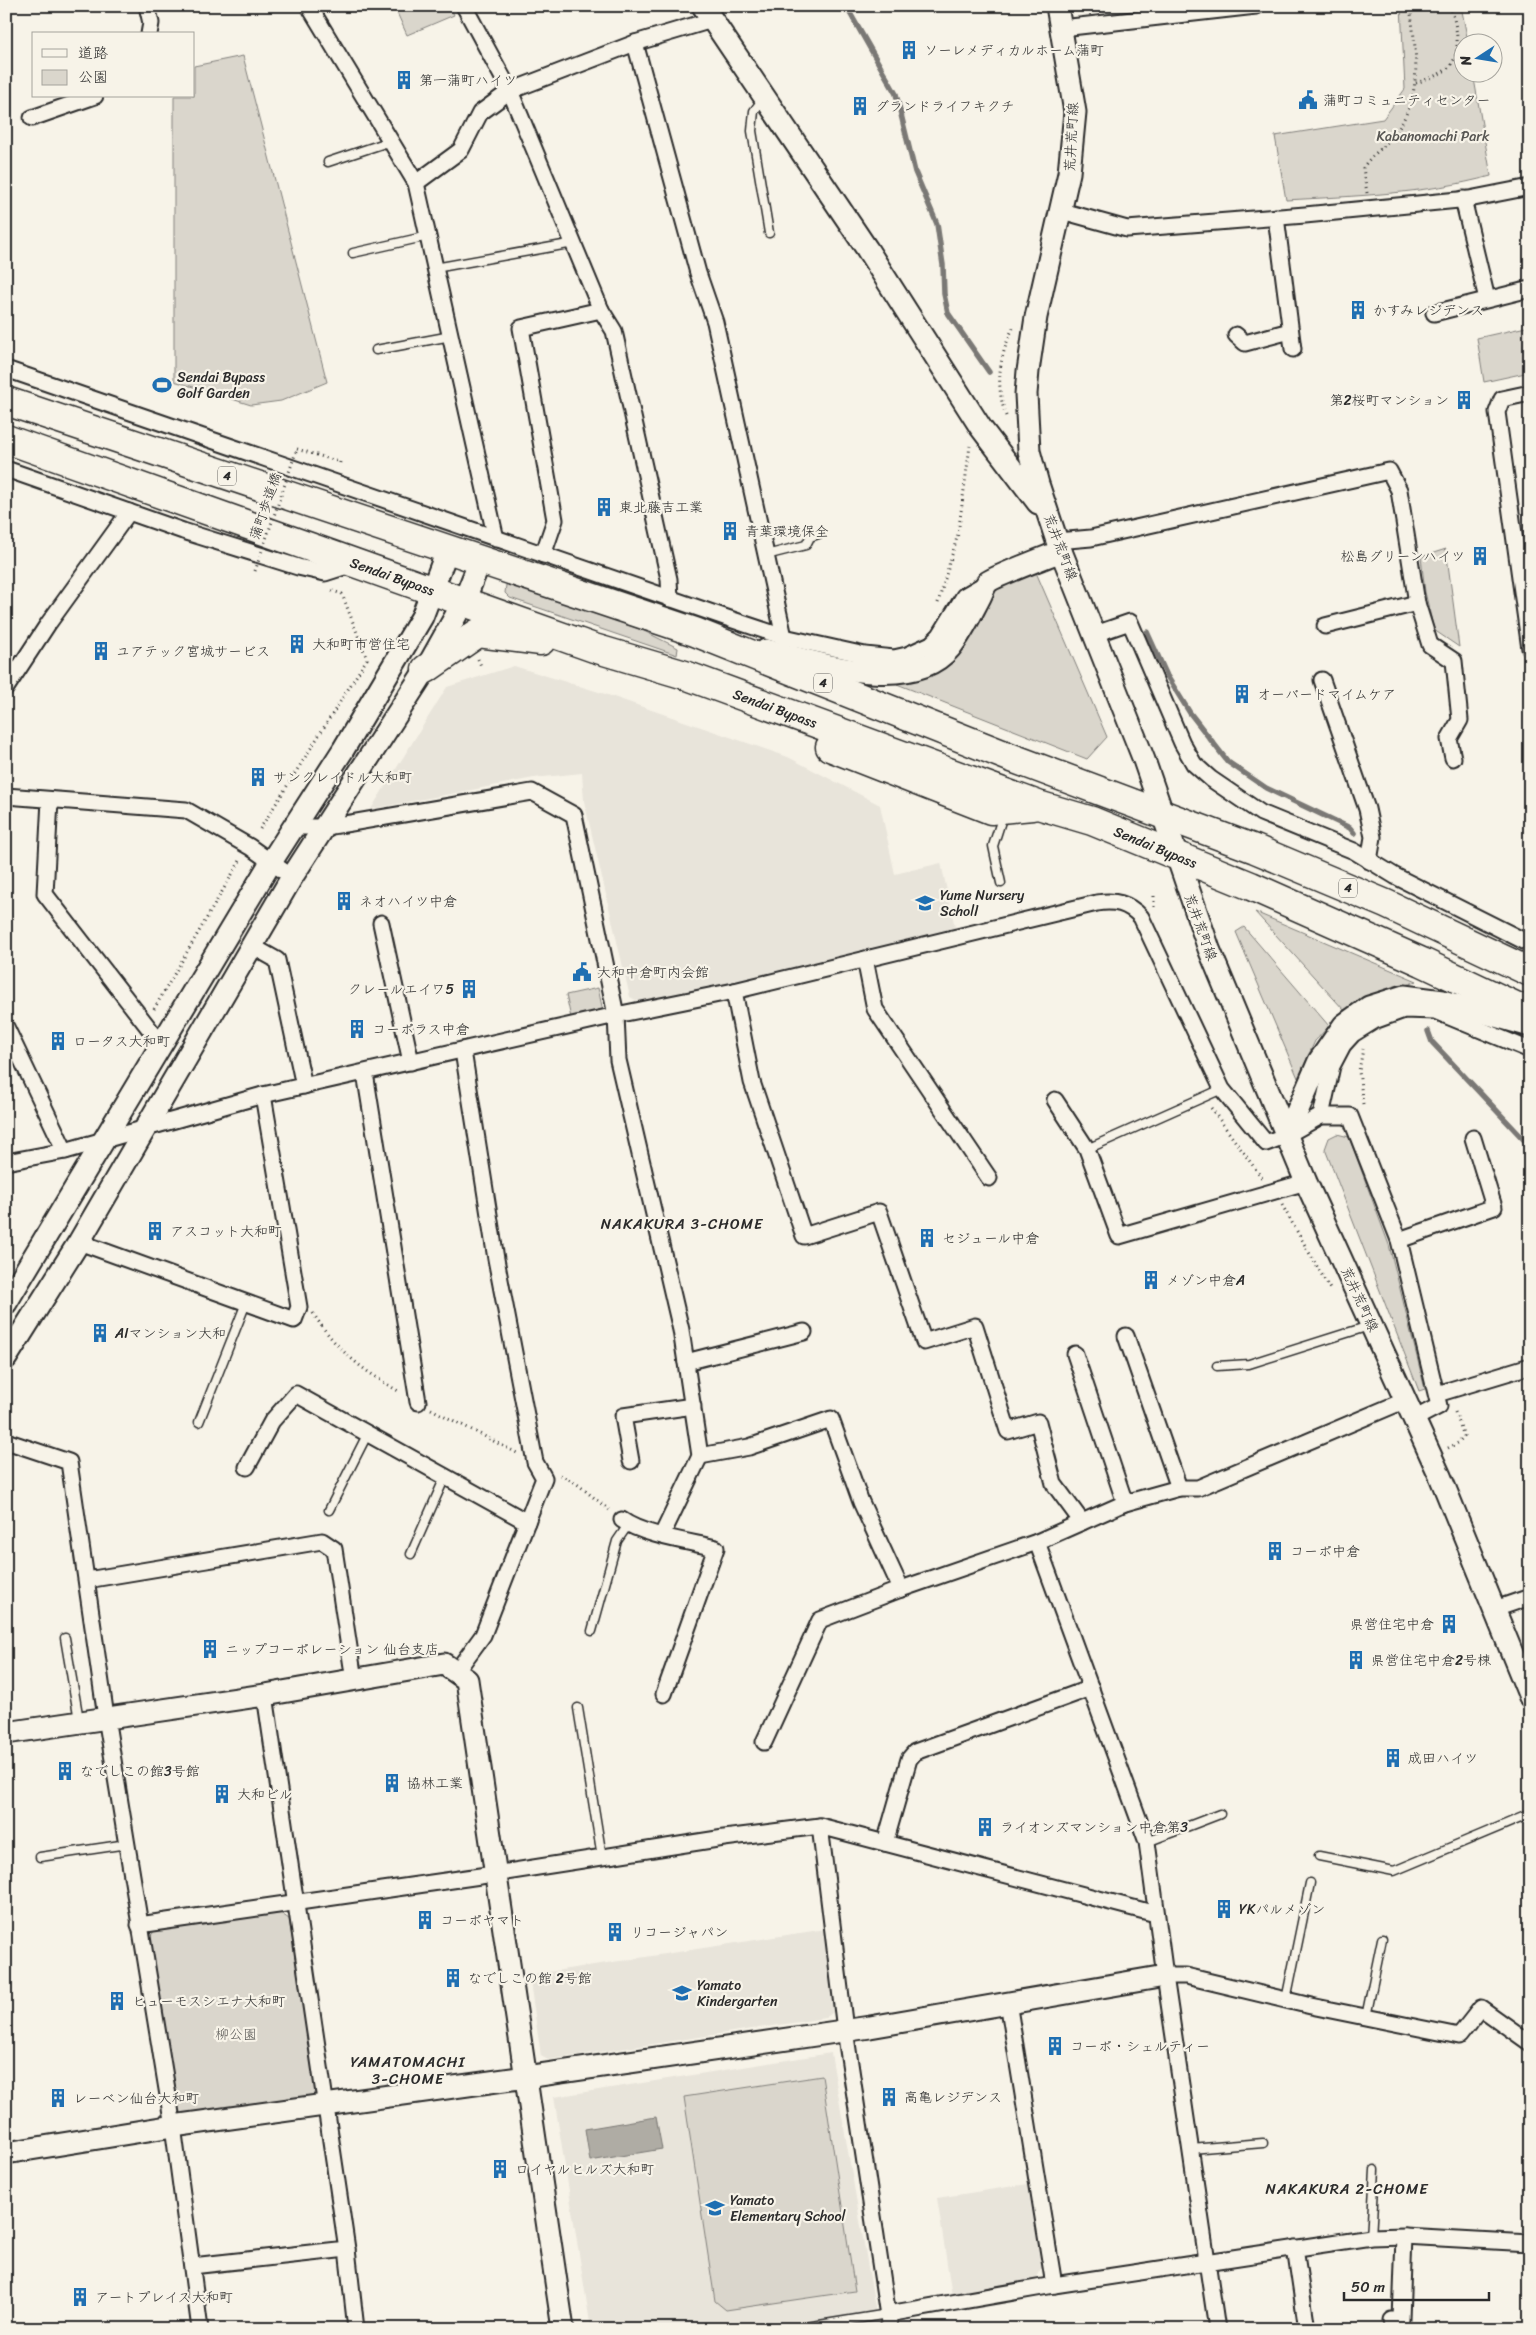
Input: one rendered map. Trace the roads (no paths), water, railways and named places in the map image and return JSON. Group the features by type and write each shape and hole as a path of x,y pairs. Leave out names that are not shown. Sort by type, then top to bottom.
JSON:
{"highway":[{"name":"4","path":"6,401 447,551 695,632 1012,758 1255,849 1386,904 1530,972"},
{"name":"Sendai Bypass","path":"6,439 594,648 685,675 1038,805 1092,821 1269,894 1530,1013"},
{"path":"426,669 478,633 594,648"},
{"path":"825,727 830,748 990,810 1038,805"}],"street":[{"path":"147,6 151,23 149,32"},
{"path":"464,6 510,90 601,310 614,331 669,579 670,599"},
{"name":"荒井荒町線","path":"1057,6 1075,112 1069,173 1062,210 1036,317 1026,394 1029,451 1059,546 1144,760 1209,949 1306,1182 1373,1325 1496,1609 1530,1696"},
{"path":"1062,28 1256,6"},
{"path":"314,8 416,183 496,539"},
{"path":"416,183 461,150 480,113 510,90 635,43 708,13 862,241 981,428 1049,517"},
{"path":"635,43 698,273 715,322 784,636"},
{"path":"32,118 89,98"},
{"path":"1062,210 1127,229 1276,218 1463,200 1530,188"},
{"path":"1463,200 1487,299"},
{"path":"1276,218 1292,349"},
{"path":"1434,312 1530,289"},
{"path":"543,555 555,520 521,328 601,310"},
{"path":"1236,335 1245,343 1290,331"},
{"path":"6,369 670,599 784,636 865,655 894,658 908,655 931,644 940,635 964,596 1059,546 1389,471 1399,490 1417,603 1430,645 1454,661 1460,720 1449,738 1453,758"},
{"path":"1530,394 1502,399 1497,412 1523,545 1530,649"},
{"path":"6,469 298,568 324,573 357,563"},
{"path":"6,688 48,624 129,512"},
{"path":"6,1303 271,862 343,750 422,617 447,551"},
{"path":"6,1358 79,1242 292,877 426,669 464,601 480,561"},
{"path":"695,632 811,661 858,670 889,674 911,671 931,664 948,650 961,633 988,582"},
{"path":"1325,626 1417,603"},
{"path":"1095,634 1130,622 1182,743 1194,764 1211,779 1261,813 1354,851 1395,876 1530,944"},
{"path":"1322,680 1367,808 1373,837 1369,861"},
{"path":"293,827 325,827 532,792 574,815 616,1015 618,1060 681,1330 700,1456 662,1536"},
{"path":"6,796 186,810 250,847 292,877"},
{"path":"50,800 45,894 162,1045"},
{"path":"1386,904 1395,876"},
{"path":"6,1162 65,1151 263,1095 616,1015 734,991 1097,903 1109,901 1123,903 1133,908 1141,916 1222,1089 1266,1144 1322,1116 1350,1116 1399,1240 1440,1406 1410,1409 1198,1488 1179,1488 1124,1503 1037,1542 901,1589 820,1620 764,1742"},
{"path":"381,923 411,1062"},
{"path":"252,946 277,960 304,1086"},
{"path":"865,959 874,1009 989,1178"},
{"path":"734,991 752,1082 804,1236 879,1212 924,1342 975,1326 1008,1431 1038,1422 1054,1484 1082,1522"},
{"path":"1287,1135 1324,1054 1344,1025 1369,1007 1404,996 1443,1001 1530,1026"},
{"path":"1322,1116 1332,1066 1343,1045 1353,1034 1374,1021 1404,1010 1435,1011 1530,1050"},
{"path":"6,1027 65,1151"},
{"path":"456,1672 483,1635 544,1478 535,1462 496,1258 463,1051"},
{"path":"365,1073 418,1402"},
{"path":"79,1242 294,1320 299,1307 263,1095"},
{"path":"1055,1100 1087,1149 1119,1236 1306,1182"},
{"path":"1399,1240 1494,1206 1473,1138"},
{"path":"686,1362 804,1332"},
{"path":"1126,1336 1179,1488"},
{"path":"1075,1354 1124,1503"},
{"path":"1437,1394 1530,1366"},
{"path":"247,1467 272,1421 296,1394 527,1522"},
{"path":"631,1462 622,1416 693,1406"},
{"path":"700,1456 750,1447 832,1419 861,1502 901,1589"},
{"path":"6,1441 69,1462 106,1717 173,2126 200,2329"},
{"path":"625,1522 662,1536 716,1548 664,1694"},
{"path":"87,1580 322,1541 334,1549 354,1680"},
{"path":"1037,1542 1147,1842 1165,1976 1218,2329"},
{"path":"1496,1609 1530,1597"},
{"path":"6,1733 265,1695 444,1664 467,1680 494,1874 563,2329"},
{"path":"885,1843 909,1759 915,1752 1091,1688"},
{"path":"265,1695 347,2249 356,2329"},
{"path":"140,1925 820,1826 1156,1914"},
{"path":"820,1826 846,2030 889,2321 1054,2285 1372,2237 1404,2236 1530,2243"},
{"path":"6,2153 173,2126 526,2078 846,2030 1165,1976 1186,1976 1286,2000 1459,2036 1481,2008 1530,2043"},
{"path":"1008,2002 1054,2285"},
{"path":"1392,2329 1391,2320 1401,2320 1404,2236"},
{"path":"1295,2248 1307,2329"},
{"path":"192,2266 347,2249"}],"lane":[{"path":"764,96 754,111 752,131 769,233"},
{"path":"328,162 391,141"},
{"path":"353,253 428,236"},
{"path":"435,268 574,242"},
{"path":"376,350 450,336"},
{"path":"766,555 806,545 810,537 820,533"},
{"path":"1001,883 993,846 1005,808"},
{"path":"1087,1149 1222,1089"},
{"path":"199,1422 246,1303"},
{"path":"1217,1366 1249,1364 1373,1325"},
{"path":"329,1510 368,1434"},
{"path":"411,1554 445,1476"},
{"path":"592,1631 617,1541 625,1522"},
{"path":"65,1638 79,1722"},
{"path":"578,1708 602,1857"},
{"path":"1147,1842 1220,1814"},
{"path":"1319,1856 1394,1870 1530,1814"},
{"path":"40,1857 127,1844"},
{"path":"1286,2000 1310,1883"},
{"path":"1366,2017 1382,1939"},
{"path":"1191,2149 1263,2143"},
{"path":"1372,2237 1374,2170"},
{"path":"794,2329 889,2321"}],"waterway":[{"path":"846,6 896,94 915,172 937,224 943,265 944,294 948,313 989,372"},
{"path":"1147,632 1167,676 1190,713 1228,762 1266,788 1350,828 1354,833"},
{"path":"1428,1031 1432,1042 1530,1146"}],"place":[{"name":"ソーレメディカルホーム蒲町","path":"909,50"},
{"name":"第一蒲町ハイツ","path":"404,80"},
{"name":"蒲町コミュニティセンター","path":"1308,100"},
{"name":"グランドライフキクチ","path":"860,106"},
{"name":"かすみレジデンス","path":"1358,310"},
{"name":"Sendai Bypass Golf Garden","path":"162,385"},
{"name":"第2桜町マンション","path":"1464,400"},
{"name":"東北藤吉工業","path":"604,507"},
{"name":"青葉環境保全","path":"730,531"},
{"name":"松島グリーンハイツ","path":"1480,556"},
{"name":"大和町市営住宅","path":"297,644"},
{"name":"ユアテック宮城サービス","path":"101,651"},
{"name":"オーバードマイムケア","path":"1242,694"},
{"name":"サンクレイドル大和町","path":"258,777"},
{"name":"ネオハイツ中倉","path":"344,901"},
{"name":"Yume Nursery Scholl","path":"925,903"},
{"name":"大和中倉町内会館","path":"582,972"},
{"name":"クレールエイワ5","path":"469,989"},
{"name":"コーポラス中倉","path":"357,1029"},
{"name":"ロータス大和町","path":"58,1041"},
{"name":"アスコット大和町","path":"155,1231"},
{"name":"セジュール中倉","path":"927,1238"},
{"name":"メゾン中倉A","path":"1151,1280"},
{"name":"AIマンション大和","path":"100,1333"},
{"name":"コーポ中倉","path":"1275,1551"},
{"name":"県営住宅中倉","path":"1449,1624"},
{"name":"ニップコーポレーション 仙台支店","path":"210,1649"},
{"name":"県営住宅中倉2号棟","path":"1356,1660"},
{"name":"成田ハイツ","path":"1393,1758"},
{"name":"なでしこの館3号館","path":"65,1771"},
{"name":"協林工業","path":"392,1783"},
{"name":"大和ビル","path":"222,1794"},
{"name":"ライオンズマンション中倉第3","path":"985,1827"},
{"name":"YKパルメゾン","path":"1224,1909"},
{"name":"コーポヤマト","path":"425,1920"},
{"name":"リコージャパン","path":"615,1932"},
{"name":"なでしこの館 2号館","path":"453,1978"},
{"name":"Yamato Kindergarten","path":"682,1993"},
{"name":"ヒューモスシエナ大和町","path":"117,2001"},
{"name":"コーポ・シェルティー","path":"1055,2046"},
{"name":"高亀レジデンス","path":"889,2097"},
{"name":"レーベン仙台大和町","path":"58,2098"},
{"name":"ロイヤルヒルズ大和町","path":"500,2169"},
{"name":"Yamato Elementary School","path":"715,2208"},
{"name":"アートプレイス大和町","path":"80,2297"}],"district":[{"name":"NAKAKURA 3-CHOME","path":"682,1224"},
{"name":"YAMATOMACHI 3-CHOME","path":"408,2070"},
{"name":"NAKAKURA 2-CHOME","path":"1347,2189"}],"park label":[{"name":"Kabanomachi Park","path":"1433,136"},
{"name":"柳公園","path":"236,2034"}]}
